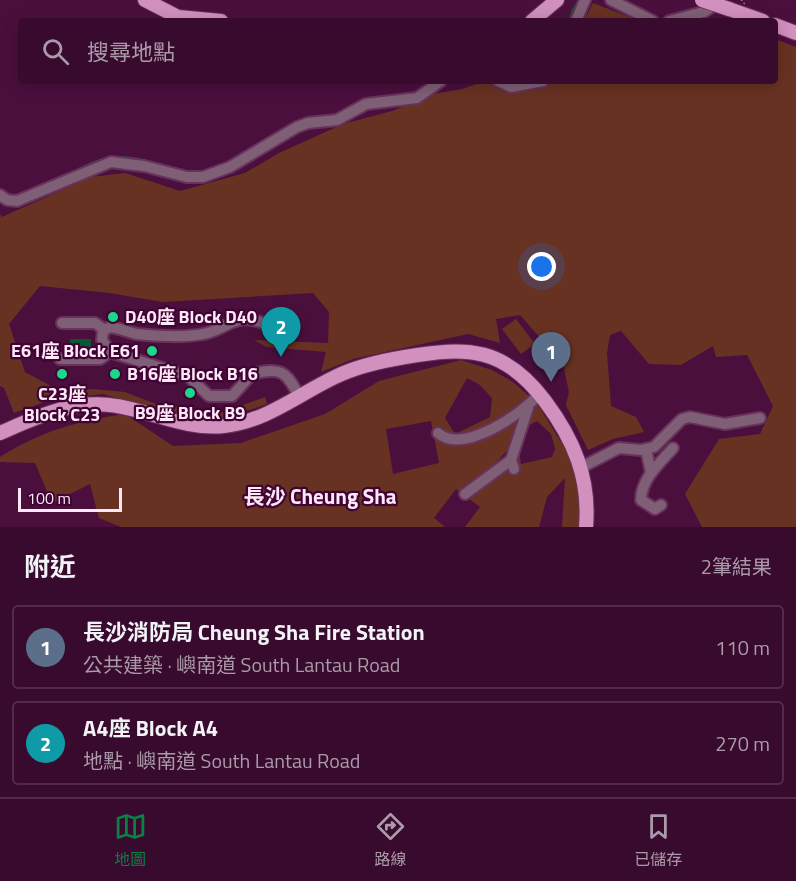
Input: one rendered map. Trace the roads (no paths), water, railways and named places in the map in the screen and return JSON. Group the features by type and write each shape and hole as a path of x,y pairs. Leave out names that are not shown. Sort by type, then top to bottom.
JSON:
{"main road":[{"path":"145,0 178,17 189,18"},
{"path":"536,18 557,0"},
{"path":"702,0 723,4 755,18"},
{"path":"778,26 796,33"},
{"path":"0,433 59,409 95,404 125,407 185,424 224,426 257,418 344,372 367,364 458,350 484,353 506,363 539,394 570,436 582,468 587,496 586,527"}],"street":[{"path":"577,18 585,0"},
{"path":"611,0 647,18"},
{"path":"681,18 723,4"},
{"path":"0,195 7,200 17,201 111,162 144,166 187,177 203,177 230,168 297,127 308,123 337,120 366,104 417,98 437,84"},
{"path":"505,84 512,87 528,84"},
{"path":"105,330 112,327 138,334 199,335 212,332 233,320 258,320 265,324"},
{"path":"62,323 95,323 105,330"},
{"path":"105,330 102,340 110,352 184,374 210,396 232,396 252,374 280,372 289,376 299,396"},
{"path":"60,359 100,359 110,352"},
{"path":"438,434 451,440 460,440 507,423 528,408 539,394"},
{"path":"465,494 513,465 528,408"},
{"path":"582,468 619,448 646,449 658,444 675,423 686,417 725,424 760,418"},
{"path":"661,505 655,509 641,500 641,491 651,473 673,448"},
{"path":"646,449 651,473"}],"waterway":[{"path":"570,18 580,0"},
{"path":"367,99 382,97"},
{"path":"252,148 263,142"},
{"path":"72,173 92,163 112,157 154,163"}],"place":[{"name":"D40座 Block D40","path":"113,317"},
{"name":"E61座 Block E61","path":"152,351"},
{"name":"A4座 Block A4","path":"281,357"},
{"name":"C23座 Block C23","path":"62,374"},
{"name":"B16座 Block B16","path":"115,374"},
{"name":"長沙消防局 Cheung Sha Fire Station","path":"551,382"},
{"name":"B9座 Block B9","path":"190,393"}],"district":[{"name":"長沙 Cheung Sha","path":"320,497"}]}
